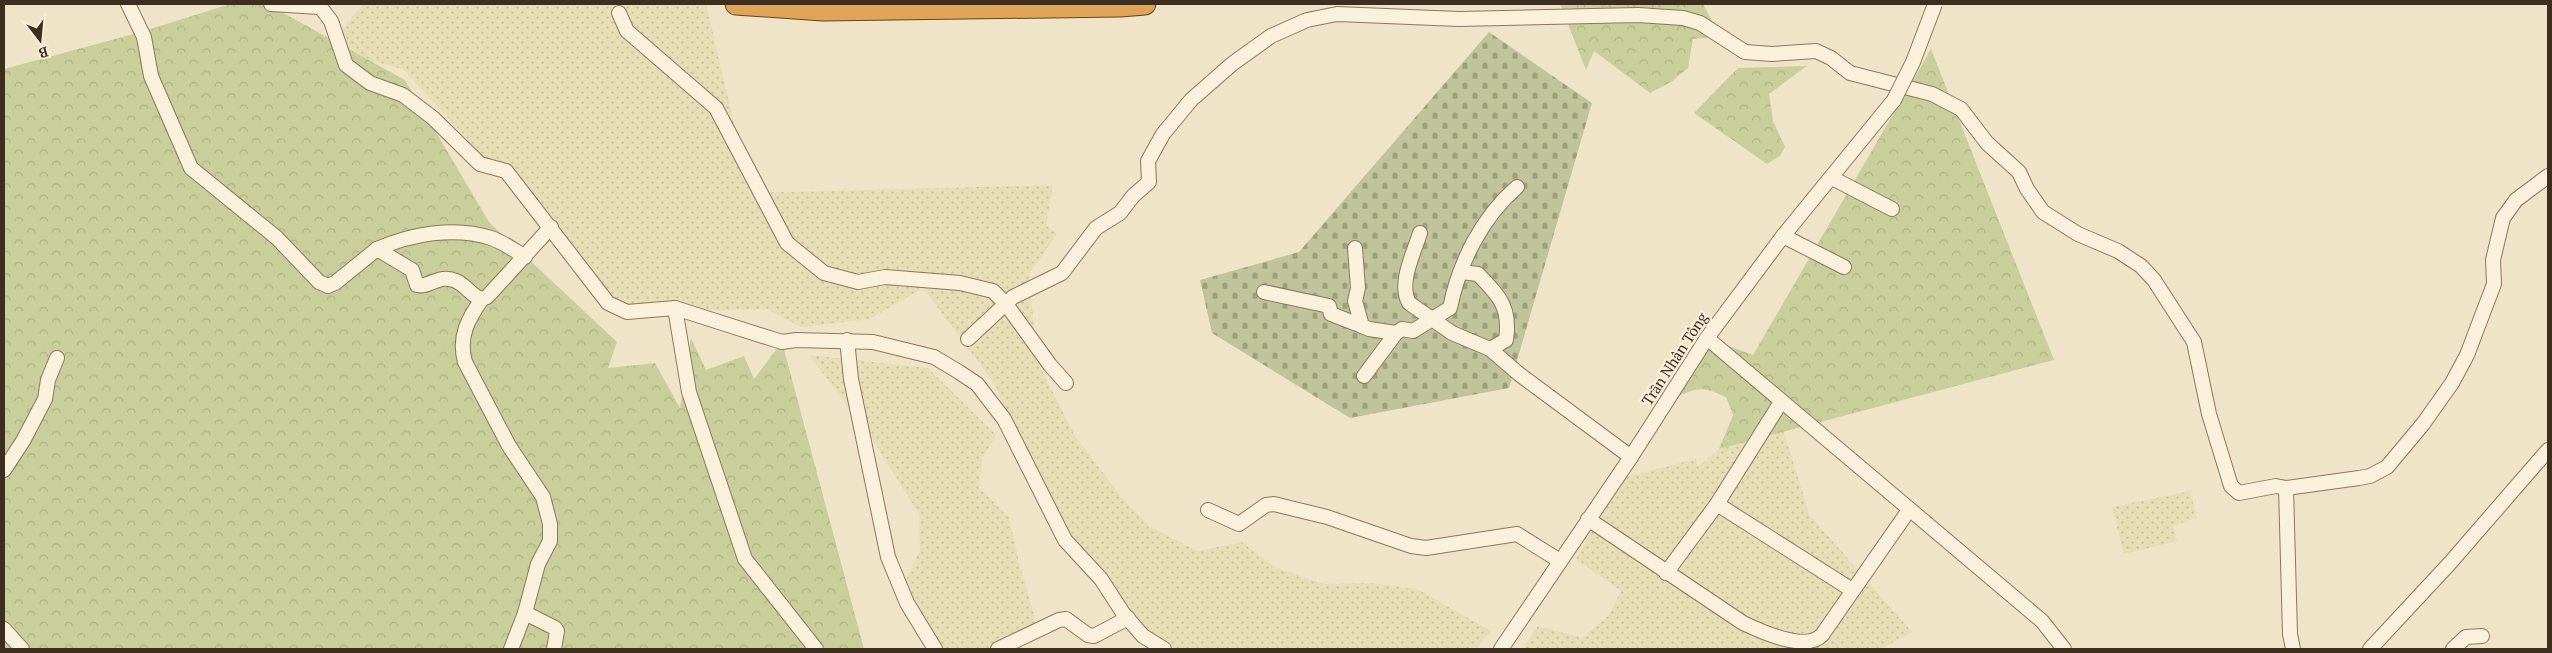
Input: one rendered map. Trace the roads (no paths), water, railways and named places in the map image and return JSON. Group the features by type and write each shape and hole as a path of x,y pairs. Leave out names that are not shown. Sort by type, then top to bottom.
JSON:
{"highway":[{"path":"736,4 822,10 1120,6 1145,4"}],"street":[{"path":"128,4 144,37 151,76 191,168 277,238 320,282 328,286 335,283 377,249 410,236 456,233 491,238 525,257"},
{"path":"271,4 318,5 331,21 346,65 370,83 403,94 432,118 480,164 506,171 608,303 627,312 675,308 782,342 847,340 873,342 934,357 977,384 1004,419 1065,540 1101,579 1143,636 1164,649"},
{"name":"Trần Nhân Tông","path":"1501,649 1631,456 1707,338 1783,236 1894,100 1913,62 1934,4"},
{"path":"618,13 627,31 716,108 787,243 824,272 858,282 885,277 960,283 993,291 1006,304 1050,365 1066,383"},
{"path":"968,339 1006,304 1027,289 1062,273 1096,228 1120,213 1133,196 1149,182 1148,161 1163,134 1191,100 1232,64 1288,27 1337,14 1459,19 1638,15 1683,18 1700,23 1745,52 1772,54 1816,51 1831,58 1850,73 1932,94 1961,109 1987,143 2019,172 2027,189 2043,212 2078,234 2134,260 2154,280 2194,342 2209,414 2231,486 2234,491 2239,493 2276,486 2286,488 2359,478 2370,476 2387,467 2423,424 2461,369 2494,284 2493,260 2508,210 2516,200 2548,176"},
{"path":"1832,178 1892,209"},
{"path":"1364,376 1396,333 1402,329 1413,331 1450,308 1461,272 1477,234 1489,220 1497,204 1517,187"},
{"path":"511,649 525,613 538,564 550,541 550,524 543,497 509,446 465,362 462,347 464,330 482,299 487,297 525,257 550,227"},
{"path":"1420,233 1405,283 1405,296 1409,302 1434,318 1452,333 1490,349 1519,374 1631,456"},
{"path":"1783,236 1844,267"},
{"path":"1355,248 1358,288 1355,301 1362,326"},
{"path":"377,249 412,270 417,285 425,285 441,278 456,281 482,299"},
{"path":"1461,272 1478,274 1499,297 1509,321 1506,340 1490,349"},
{"path":"1264,292 1329,306 1331,314 1369,329 1396,333"},
{"path":"675,308 689,392 745,559 816,649"},
{"path":"1707,338 1908,510 2042,621 2064,649"},
{"path":"847,340 851,379 888,557 907,603 935,649"},
{"path":"4,470 23,442 45,399 48,380 57,358"},
{"path":"1666,573 1717,504 1781,402"},
{"path":"2370,649 2450,563 2548,450"},
{"path":"2381,649 2548,464"},
{"path":"2286,488 2289,531 2290,634 2293,649"},
{"path":"1208,510 1240,524 1266,505 1274,504 1327,518 1411,546 1426,548 1518,534 1560,561"},
{"path":"1717,504 1852,590"},
{"path":"1588,519 1666,573 1744,623 1770,634 1805,642 1818,639 1822,635 1908,510"},
{"path":"525,613 555,628 557,631 554,649"},
{"path":"998,649 1058,620 1066,619 1088,635 1094,636 1128,618"},
{"path":"4,629 22,649"},
{"path":"2453,649 2466,637 2482,636"}]}
